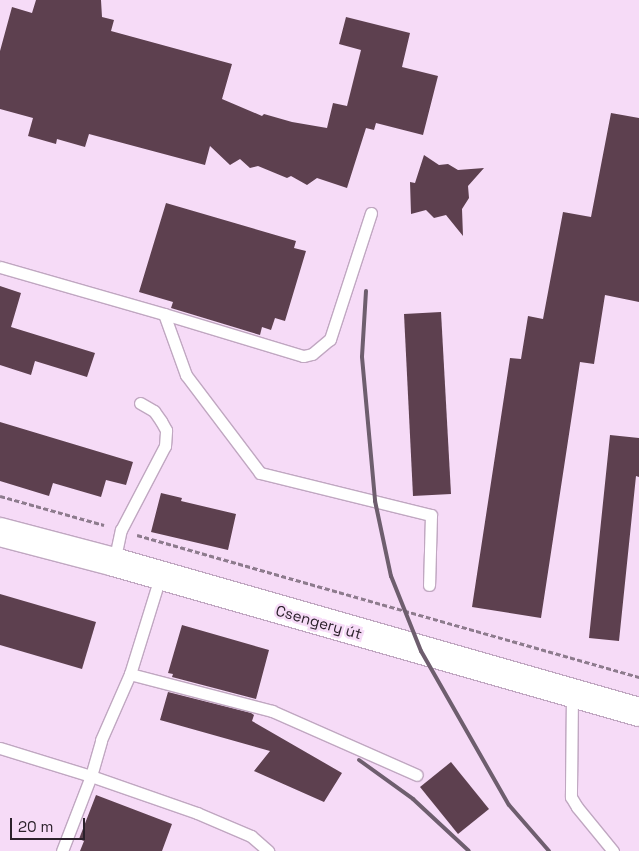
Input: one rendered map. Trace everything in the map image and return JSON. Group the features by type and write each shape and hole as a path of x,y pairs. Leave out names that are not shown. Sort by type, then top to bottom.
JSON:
{"main road":[{"name":"Csengery út","path":"0,532 114,562 160,577 639,712"}],"lane":[{"path":"0,267 303,356 312,354 330,339 371,213"},
{"path":"164,314 186,375 260,473 431,514 429,585"},
{"path":"114,562 121,530 165,446 166,430 162,421 154,412 140,403"},
{"path":"62,851 91,776 101,740 130,674 160,577"},
{"path":"130,674 272,711 417,775"},
{"path":"572,692 572,797 577,807 613,851"},
{"path":"0,748 91,776 231,827 251,836 268,851"}],"path":[{"path":"0,496 639,677"}],"building":[{"path":"36,0 101,0 102,17 114,20 111,31 232,64 222,99 262,116 264,114 292,122 327,128 333,103 347,106 361,50 339,44 346,17 410,33 402,67 438,76 423,135 376,123 374,130 366,128 347,188 317,178 307,185 291,176 287,178 258,166 250,168 240,159 230,165 210,146 205,165 89,134 85,147 57,139 56,144 28,136 33,118 0,109 0,51 12,7 32,13"},
{"path":"611,113 639,118 639,302 605,295 594,364 580,362 541,618 472,607 510,358 521,359 528,316 543,319 563,212 591,217"},
{"path":"424,155 439,165 448,164 458,170 484,168 468,186 469,198 462,209 463,236 446,215 434,218 426,210 411,214 410,182 415,183"},
{"path":"166,203 296,241 294,248 306,251 285,321 275,318 271,330 262,327 260,335 171,308 173,302 139,292"},
{"path":"0,286 21,293 11,327 95,353 87,377 35,361 31,375 0,365"},
{"path":"441,312 451,494 413,496 404,314"},
{"path":"0,422 133,462 126,485 106,480 101,497 53,483 49,496 0,481"},
{"path":"610,435 639,438 639,477 636,476 619,641 589,638"},
{"path":"161,493 182,498 181,501 236,514 228,550 151,532"},
{"path":"0,594 96,622 82,669 0,645"},
{"path":"182,625 269,650 256,699 172,677 173,674 168,673"},
{"path":"168,692 251,713 254,715 252,721 342,773 324,802 254,771 270,751 160,720"},
{"path":"451,762 489,809 458,834 420,787"},
{"path":"96,795 172,824 162,851 80,851 84,841 79,839"}],"railway":[{"path":"366,291 362,357 375,501 391,576 421,651 509,805 549,851"},
{"path":"359,760 413,799 469,851"}]}
